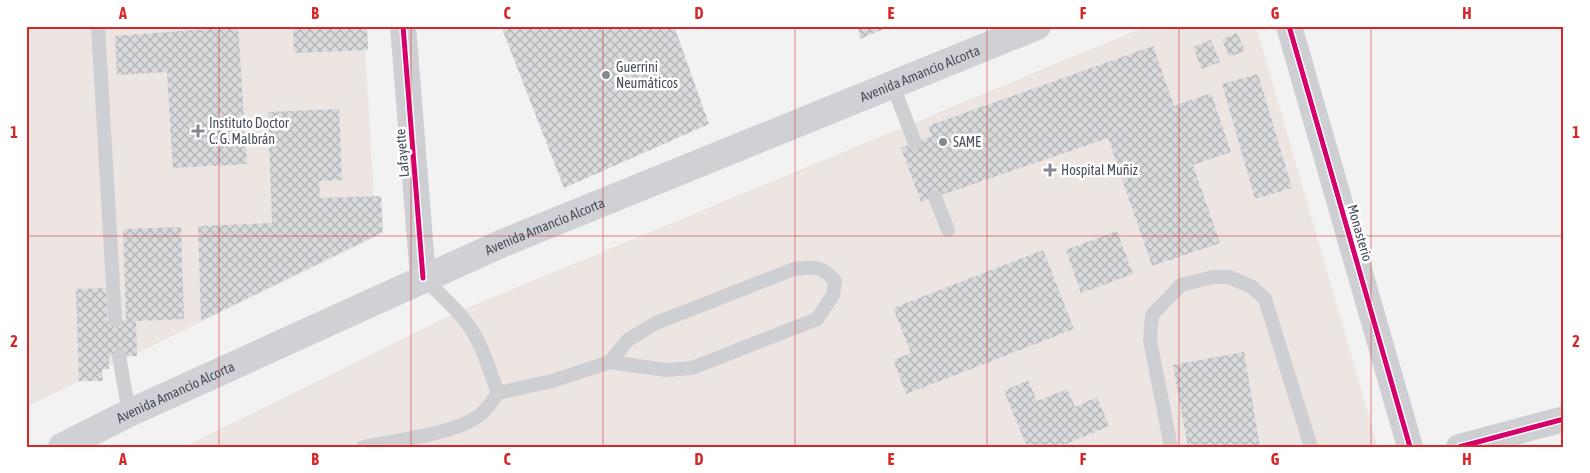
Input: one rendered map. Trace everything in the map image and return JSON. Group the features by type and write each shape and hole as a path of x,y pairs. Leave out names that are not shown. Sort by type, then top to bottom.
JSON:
{"main road":[{"name":"Avenida Amancio Alcorta","path":"62,447 129,413 503,243 1038,26"}],"street":[{"name":"Lafayette","path":"403,26 423,278"},
{"name":"Monasterio","path":"1289,26 1410,447"},
{"path":"1459,447 1564,419"}],"lane":[{"path":"98,26 115,320"},
{"path":"893,86 915,143"},
{"path":"935,197 948,230"},
{"path":"363,447 448,429 472,421 488,408 498,392 552,381 610,362 666,370 692,368 817,319 833,295 835,281 825,270 813,267 794,269 656,323 628,340 610,362"},
{"path":"1171,447 1150,340 1152,316 1181,285 1213,277 1229,277 1252,287 1265,299 1311,447"},
{"path":"423,278 449,302 467,323 483,353 498,392"},
{"path":"119,356 129,413"}],"shaded area":[{"name":"Instituto Doctor C. G. Malbrán","path":"26,26 364,26 376,237 26,407"},
{"name":"Hospital Muñiz","path":"1147,26 1256,26 1378,447 184,447 455,313"}],"building":[{"path":"208,26 238,26 247,164 173,168 167,72 117,75 115,36 209,29"},
{"path":"293,26 367,26 368,50 294,53"},
{"name":"Guerrini Neumáticos","path":"501,26 674,26 709,124 564,188"},
{"path":"858,26 891,26 860,39"},
{"path":"1237,33 1245,51 1229,57 1222,39"},
{"path":"1211,40 1220,62 1202,69 1193,47"},
{"path":"1153,46 1174,106 1211,93 1231,152 1193,165 1220,243 1152,266 1108,138 921,202 901,148 932,136 928,126"},
{"path":"1258,74 1292,188 1255,199 1222,84"},
{"path":"339,109 342,180 319,181 320,198 381,196 383,232 201,321 198,226 272,223 268,112"},
{"path":"181,227 184,319 136,321 137,356 109,356 109,369 102,369 103,381 79,381 76,289 106,288 107,321 126,320 123,229"},
{"path":"1117,231 1133,274 1081,293 1066,250"},
{"path":"1043,250 1074,329 906,394 893,360 911,353 893,308"},
{"path":"1244,352 1260,447 1188,447 1173,365"},
{"path":"1028,380 1037,401 1067,389 1075,407 1097,397 1109,426 1059,447 1027,447 1004,391"}],"cycle path":[{"path":"403,26 423,278"},
{"path":"1289,26 1410,447"},
{"path":"1459,447 1564,419"}],"place":[{"name":"Guerrini Neumáticos","path":"606,75"},
{"name":"Instituto Doctor C. G. Malbrán","path":"198,131"},
{"name":"SAME","path":"943,142"},
{"name":"Hospital Muñiz","path":"1050,170"}]}
